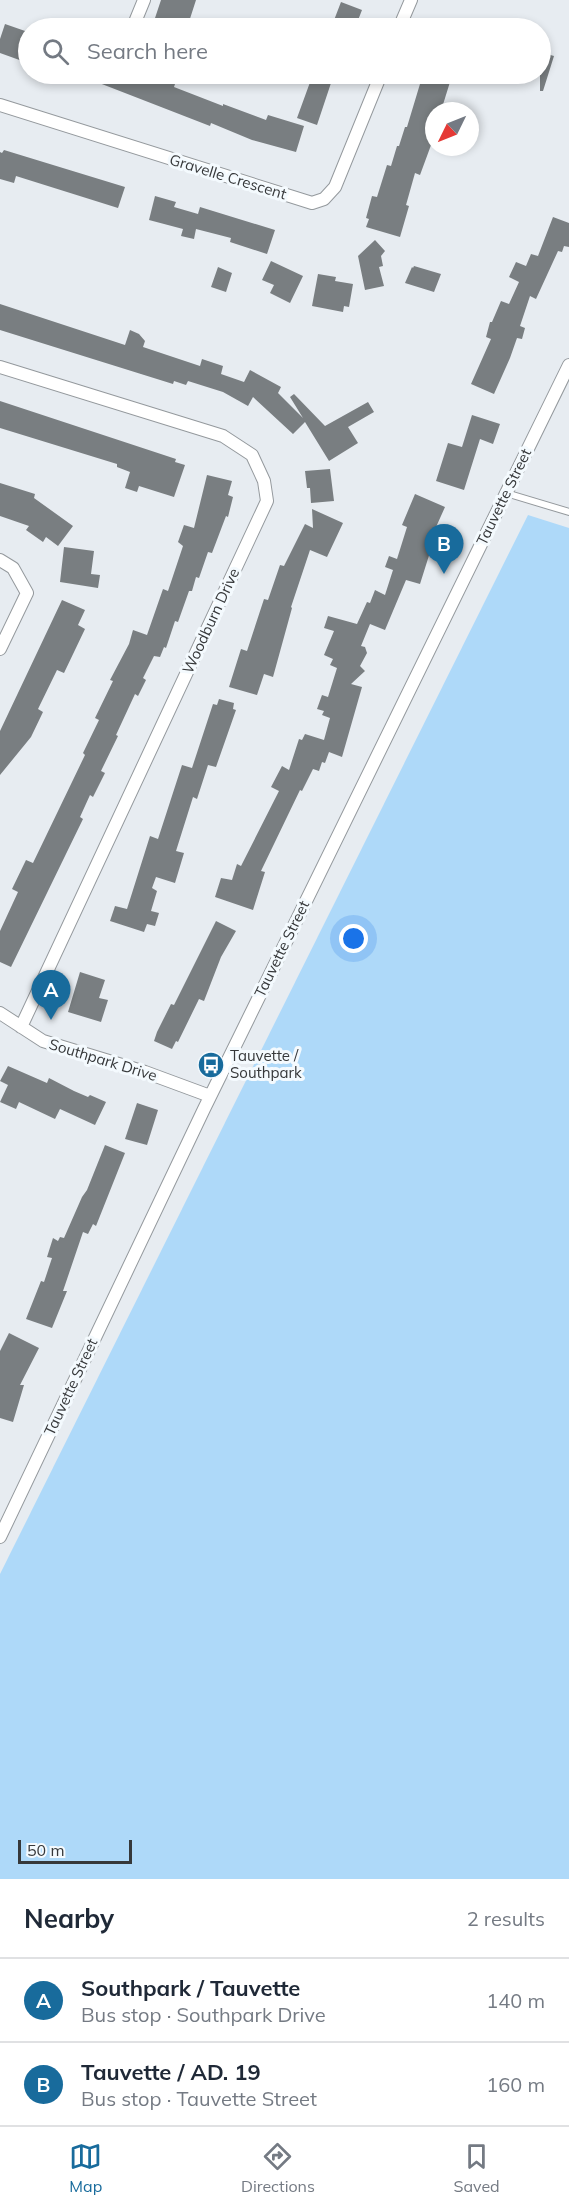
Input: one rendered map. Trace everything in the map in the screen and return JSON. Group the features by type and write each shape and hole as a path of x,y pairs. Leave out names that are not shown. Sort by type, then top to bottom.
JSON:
{"street":[{"path":"137,18 144,0"},
{"path":"403,18 411,0"},
{"name":"Gravelle Crescent","path":"0,105 312,203 324,199 334,187 377,84"},
{"name":"Tauvette Street","path":"0,1537 210,1096 569,365"},
{"name":"Woodburn Drive","path":"0,367 223,436 252,455 264,482 267,501 21,1027"},
{"path":"0,560 13,568 27,593 0,649"},
{"name":"Southpark Drive","path":"0,1013 43,1041 145,1072 210,1096"}],"lane":[{"path":"506,493 569,512"}],"shaded area":[{"path":"528,515 569,528 569,1879 0,1879 0,1574"}],"building":[{"path":"161,0 196,0 190,18 155,18"},
{"path":"341,2 362,10 359,18 335,18"},
{"path":"5,24 18,29 18,59 0,53 0,39"},
{"path":"102,84 175,84 174,87 266,120 268,115 304,126 296,152 252,140 211,123 210,126"},
{"path":"309,84 331,84 317,125 297,118"},
{"path":"420,84 449,84 444,102 425,102 425,156 427,156 420,175 415,173 400,237 366,227 369,219 366,218 372,196 377,197 387,165 391,166 405,127 407,127"},
{"path":"540,84 545,84 543,91 540,91"},
{"path":"4,150 125,187 118,208 16,176 14,183 0,179 0,152"},
{"path":"155,196 176,202 174,207 198,214 200,207 275,230 267,254 230,242 231,238 196,229 194,239 181,236 183,229 149,220"},
{"path":"553,217 569,223 569,247 564,246 562,252 558,251 536,299 530,296 520,326 525,328 522,339 517,338 494,394 471,384 491,339 486,337 490,322 501,301 509,304 519,282 509,277 516,262 526,266 531,254 538,256"},
{"path":"375,240 385,251 381,256 383,266 379,267 384,286 365,290 358,256"},
{"path":"271,261 303,276 290,303 270,293 274,285 262,280"},
{"path":"414,266 441,274 434,292 405,283"},
{"path":"218,267 232,273 226,292 211,287"},
{"path":"318,274 336,277 335,281 353,284 349,307 344,306 343,312 312,306"},
{"path":"0,304 125,345 130,330 139,334 145,341 143,347 200,366 202,359 223,366 221,374 244,382 250,370 281,387 278,393 303,418 290,397 294,394 325,426 368,402 374,412 348,427 358,443 329,461 305,422 293,434 253,397 248,406 223,392 188,381 186,385 174,381 173,384 0,330"},
{"path":"0,401 176,459 175,462 185,465 174,497 139,486 137,492 125,488 130,472 117,467 117,464 0,428"},
{"path":"472,415 500,424 493,444 480,439 464,490 436,481 448,443 462,447"},
{"path":"330,469 334,501 311,503 305,471"},
{"path":"207,475 232,481 228,495 233,497 228,517 226,516 212,553 208,552 199,578 196,577 192,591 189,591 166,648 164,647 160,657 154,656 143,678 146,680 138,696 135,694 101,771 105,773 93,797 90,795 80,817 83,819 11,967 0,962 0,931 18,892 12,889 26,860 33,863 85,755 83,753 99,720 95,718 113,681 110,680 129,644 133,630 147,635 163,589 168,591 183,546 178,542 184,525 194,528"},
{"path":"0,483 35,494 34,498 73,526 58,546 46,537 43,542 26,530 29,526 0,516"},
{"path":"415,494 445,507 428,545 432,546 420,584 406,580 385,630 370,624 361,646 365,647 367,653 360,666 365,671 351,684 362,687 342,757 329,752 319,771 313,769 302,791 300,790 261,871 265,872 253,910 215,897 221,878 232,880 237,864 241,866 279,791 271,787 282,766 289,770 299,739 302,740 305,734 324,740 330,718 322,715 324,711 317,709 322,695 328,697 337,668 330,665 333,659 324,655 334,631 324,628 328,616 357,624 375,590 385,595 393,570 385,567 389,556 397,559 407,527 402,525"},
{"path":"312,509 343,523 327,557 310,550 291,607 273,677 264,674 257,695 229,687 241,649 247,651 264,599 268,600 280,565 284,566 305,524 313,528"},
{"path":"64,547 94,551 91,574 100,575 98,588 60,582"},
{"path":"62,600 85,610 78,625 85,629 64,673 57,670 38,709 43,712 31,737 0,775 0,731"},
{"path":"219,699 234,703 233,709 236,710 216,767 208,765 197,799 193,797 176,851 184,853 175,883 156,877 152,888 157,891 151,911 159,913 155,926 147,924 144,932 110,921 115,906 127,909 150,836 158,839 182,765 192,768 213,704 217,705"},
{"path":"216,921 236,931 221,957 204,1001 199,999 178,1042 176,1041 172,1049 154,1041 157,1032 171,1004 174,1005"},
{"path":"80,972 105,980 99,998 108,1000 101,1022 68,1012"},
{"path":"8,1066 47,1083 49,1078 88,1097 90,1095 106,1102 95,1125 60,1109 55,1119 19,1102 16,1109 0,1102 8,1085 0,1081"},
{"path":"137,1103 158,1110 147,1145 125,1139"},
{"path":"105,1145 125,1153 96,1226 93,1224 88,1234 83,1232 63,1291 67,1291 52,1328 26,1319 41,1281 44,1282 52,1258 47,1257 53,1238 58,1241 60,1237 64,1238"},
{"path":"9,1333 39,1348 20,1385 24,1385 13,1422 0,1418 0,1351"}],"place":[{"name":"Tauvette / AD. 19","path":"444,574"},
{"name":"Southpark / Tauvette","path":"51,1020"},
{"name":"Tauvette / Southpark","path":"211,1065"}]}
